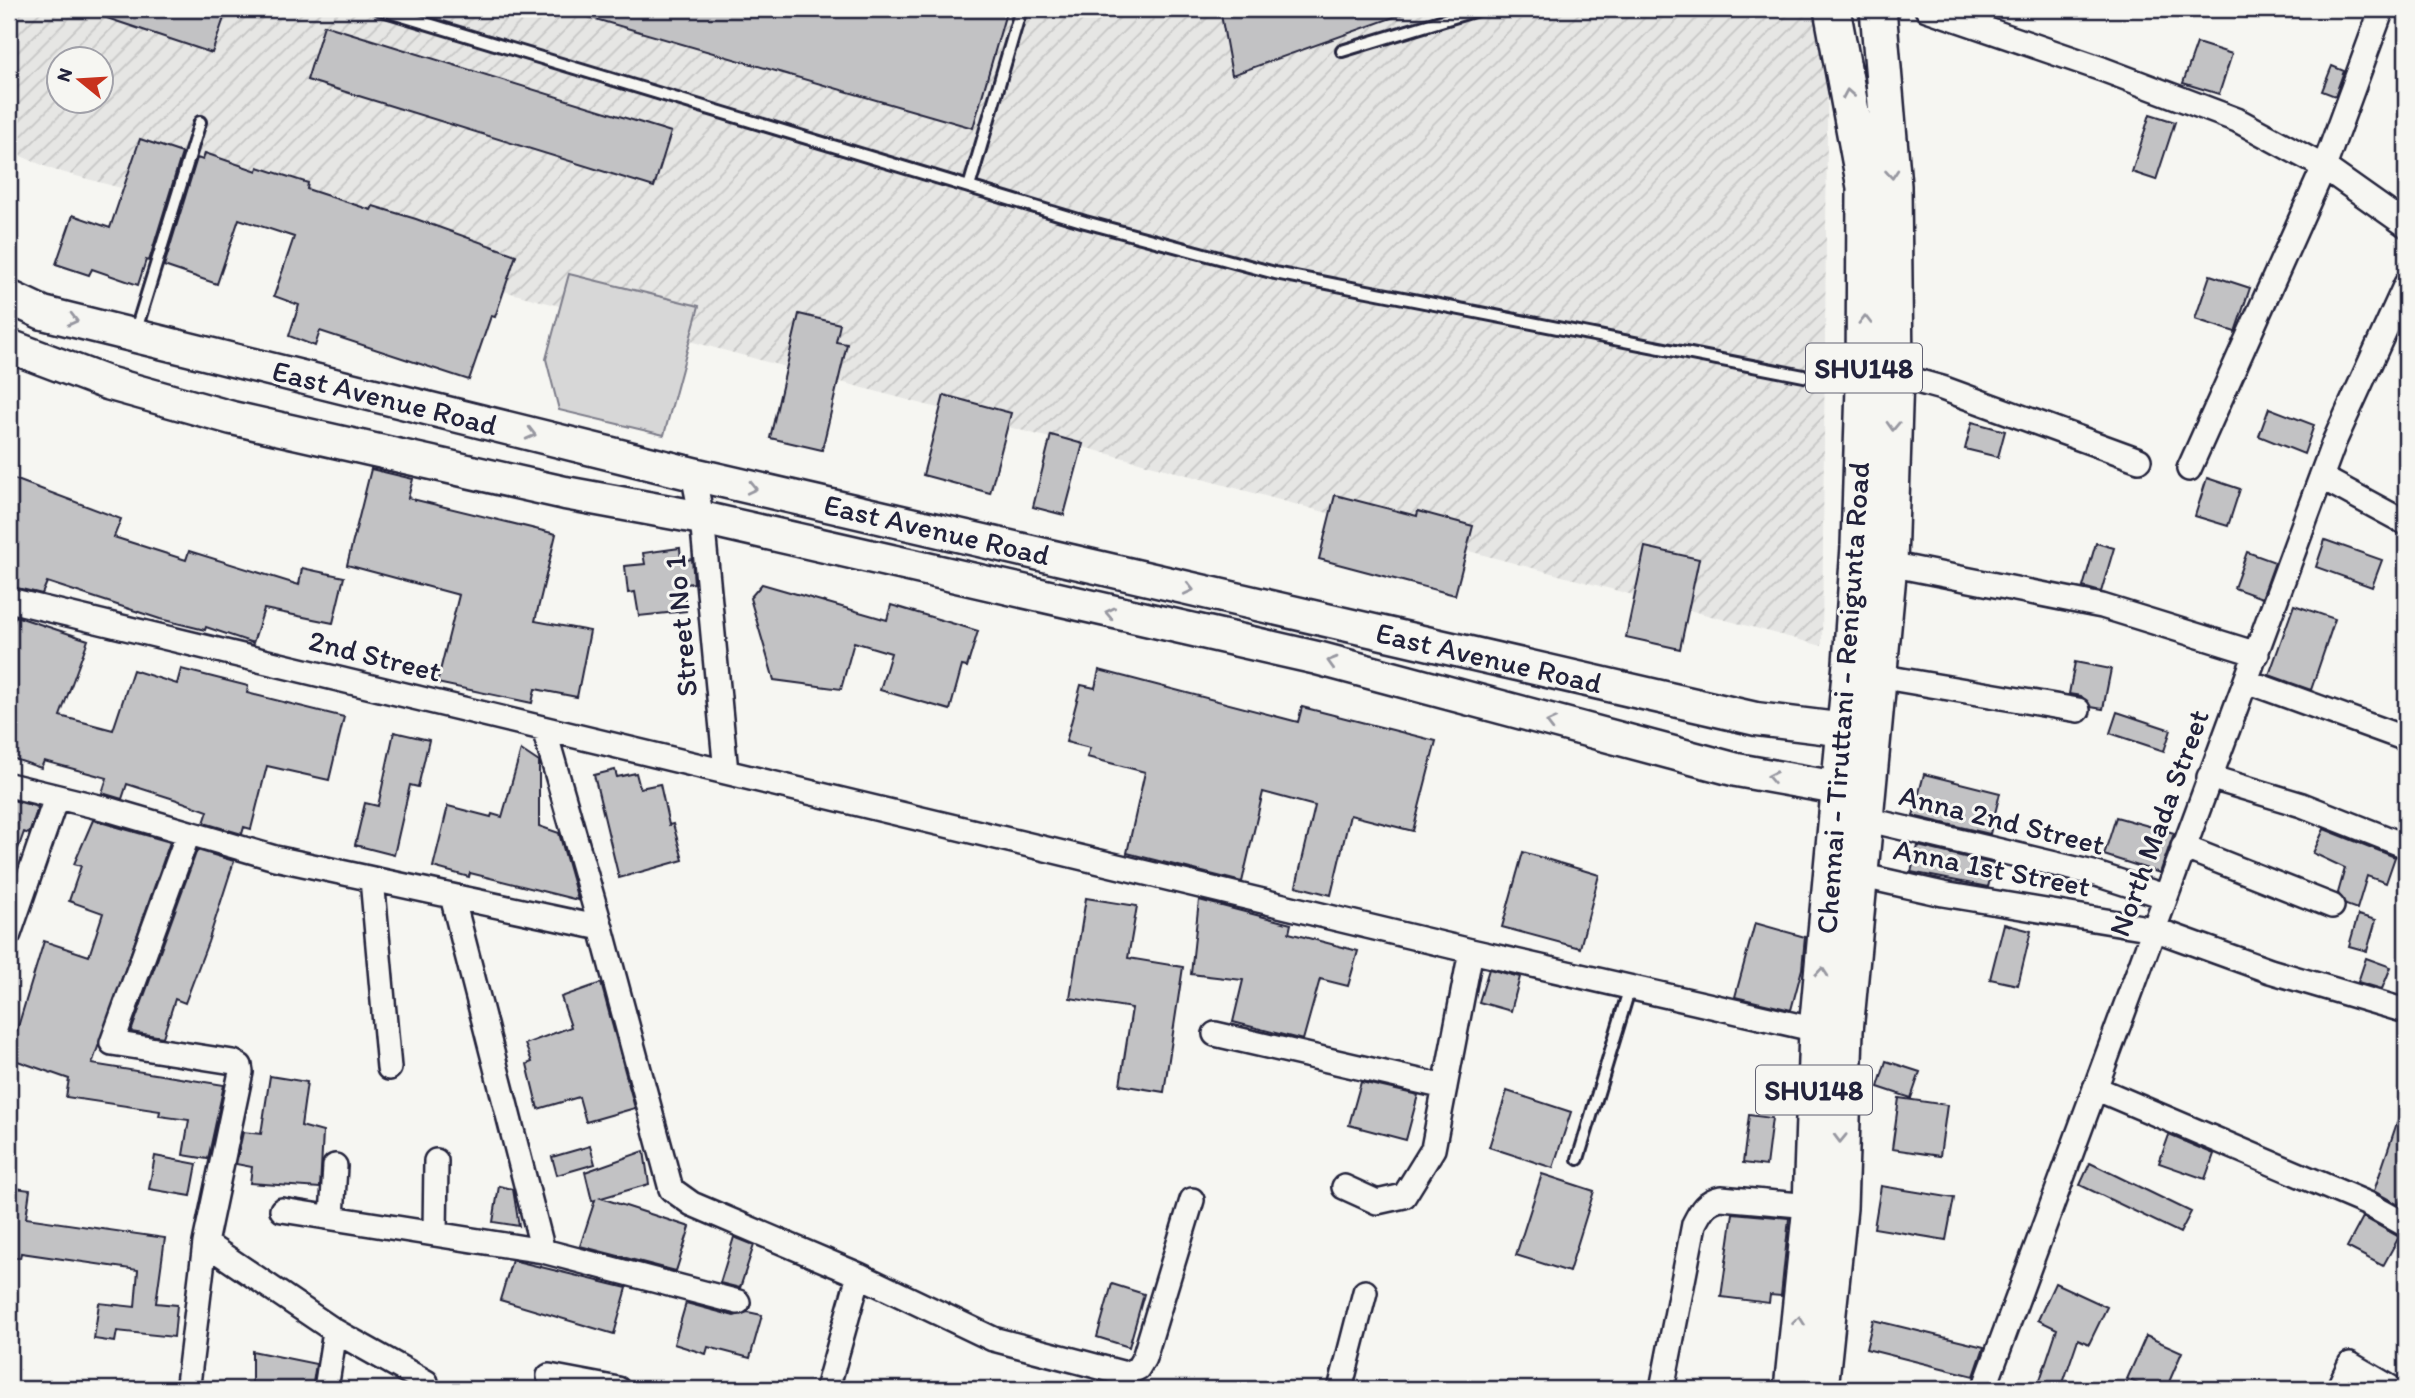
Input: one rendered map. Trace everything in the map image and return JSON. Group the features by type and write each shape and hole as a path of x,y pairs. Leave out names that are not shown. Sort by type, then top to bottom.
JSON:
{"main road":[{"name":"Chennai - Tiruttani - Renigunta Road","path":"1832,9 1865,187 1880,381 1889,564 1878,676 1858,732"},
{"name":"Chennai - Tiruttani - Renigunta Road","path":"1821,1389 1839,1208 1845,1031 1860,875 1857,801 1860,546 1880,381 1894,186 1878,9"},
{"name":"East Avenue Road","path":"9,297 43,313 693,474 1756,719 1858,732"},
{"name":"East Avenue Road","path":"9,346 107,383 232,418 565,493 702,518 1317,658 1857,801"},
{"name":"Chennai - Tiruttani - Renigunta Road","path":"1792,1389 1811,1206 1817,1030 1857,801"}],"street":[{"path":"1927,9 2102,69 2237,120 2324,167 2406,225"},
{"path":"2189,469 2324,167 2382,9"},
{"name":"North Mada Street","path":"1984,1389 2164,896 2322,477 2406,284"},
{"path":"1880,381 1942,388 2139,460"},
{"name":"Street No 1","path":"693,474 702,518 726,772"},
{"path":"2322,477 2406,523"},
{"path":"1889,564 2102,606 2257,654"},
{"name":"2nd Street","path":"9,600 1471,951 1817,1030"},
{"path":"1878,676 2078,709"},
{"path":"2246,681 2406,740"},
{"path":"544,729 671,1189 692,1204 859,1275 993,1339 1126,1374 1138,1368 1144,1358 1192,1200"},
{"path":"2209,777 2302,804 2406,846"},
{"path":"9,785 107,809 275,858 601,928"},
{"path":"9,934 56,798"},
{"name":"Anna 2nd Street","path":"1857,801 2164,896"},
{"path":"188,834 112,1043 233,1062 240,1066 241,1072 205,1243 188,1384 191,1389"},
{"path":"2183,847 2332,906"},
{"name":"Anna 1st Street","path":"1860,875 1944,894 2154,929 2270,971 2406,1012"},
{"path":"372,879 389,1068"},
{"path":"452,896 542,1251"},
{"path":"1344,1187 1377,1202 1404,1196 1433,1149 1471,951"},
{"path":"1215,1034 1445,1087"},
{"path":"2095,1088 2368,1204 2406,1225"},
{"path":"435,1233 436,1161"},
{"path":"332,1217 335,1166"},
{"path":"1662,1389 1693,1224 1702,1209 1710,1200 1721,1198 1811,1206"},
{"path":"282,1210 542,1251 738,1302"},
{"path":"205,1243 335,1331 426,1382"},
{"path":"827,1389 859,1275"},
{"path":"1340,1389 1365,1292"},
{"path":"326,1389 335,1331"},
{"path":"2338,1389 2350,1364 2393,1389"},
{"path":"549,1376 618,1389"}],"lane":[{"path":"379,9 969,187 1275,272 1880,381"},
{"path":"969,187 1021,9"},
{"path":"1342,51 1480,9"},
{"path":"134,335 201,122"},
{"path":"1578,1159 1630,987"}],"shaded area":[{"path":"9,9 1821,9 1828,28 1822,646 54,170 9,151"},
{"path":"569,274 699,306 664,435 559,410 546,359"}],"building":[{"path":"90,9 227,9 212,53 89,12"},
{"path":"578,9 1007,9 973,128 578,14"},
{"path":"1220,9 1410,9 1411,11 1232,75"},
{"path":"324,25 671,132 654,187 307,80"},
{"path":"2197,43 2232,54 2219,94 2183,83"},
{"path":"2332,66 2344,71 2335,96 2322,91"},
{"path":"2150,114 2175,122 2156,180 2132,172"},
{"path":"140,139 182,153 149,261 146,260 138,285 92,269 89,275 56,264 73,215 110,228"},
{"path":"205,153 257,171 258,167 308,183 307,189 371,210 373,206 416,219 516,255 495,317 491,316 469,380 320,331 315,346 289,336 299,305 274,296 294,237 239,219 217,284 164,266 197,158 203,160"},
{"path":"2210,275 2250,288 2235,332 2195,319"},
{"path":"799,314 840,324 836,342 847,344 822,450 770,438"},
{"path":"944,395 1011,413 990,493 923,475"},
{"path":"2269,408 2314,425 2304,454 2259,436"},
{"path":"1972,422 2005,431 1998,457 1965,449"},
{"path":"1051,435 1083,444 1064,515 1033,507"},
{"path":"371,469 413,479 408,498 556,534 535,621 590,631 577,697 535,689 532,703 437,683 459,595 347,565"},
{"path":"9,477 121,519 114,537 186,560 189,551 299,585 302,568 344,577 333,623 264,609 253,643 206,627 205,630 160,619 47,582 42,594 9,586"},
{"path":"2207,478 2240,489 2228,526 2195,516"},
{"path":"1335,495 1417,516 1418,511 1473,526 1455,595 1319,559"},
{"path":"2325,540 2382,560 2372,587 2316,567"},
{"path":"2096,543 2114,548 2101,592 2083,587"},
{"path":"1645,547 1699,559 1680,649 1626,637"},
{"path":"680,548 681,561 692,559 694,583 683,584 686,611 639,616 635,592 628,593 625,566 645,564 643,553"},
{"path":"2247,552 2275,562 2262,598 2234,588"},
{"path":"762,584 887,620 891,605 978,631 967,667 962,666 950,710 880,690 891,653 854,642 841,689 774,680 750,598"},
{"path":"2294,605 2335,619 2311,690 2269,675"},
{"path":"9,614 88,640 60,716 113,730 133,670 177,684 181,669 248,686 247,693 344,717 329,780 267,766 251,829 244,827 242,834 204,823 208,811 177,800 127,784 122,799 102,793 107,778 44,761 41,768 9,757 9,636 15,618"},
{"path":"2075,662 2111,669 2103,709 2091,707 2081,696 2069,694"},
{"path":"1099,670 1298,722 1302,707 1436,741 1413,831 1350,815 1331,895 1296,886 1315,806 1263,792 1242,882 1127,853 1145,772 1087,757 1090,748 1066,742 1081,685 1095,688"},
{"path":"2117,712 2171,730 2164,751 2110,733"},
{"path":"394,732 429,740 418,787 410,785 394,855 355,845 365,803 378,806"},
{"path":"521,750 539,762 539,826 559,833 578,900 470,873 469,877 433,867 448,806 491,817 492,814 502,817"},
{"path":"615,770 617,777 636,773 640,788 660,784 669,825 673,824 683,860 619,878 594,775"},
{"path":"1924,774 2000,793 1990,834 1913,816"},
{"path":"9,799 38,807 29,834 24,832 12,866 9,865"},
{"path":"2116,817 2174,833 2160,873 2104,855"},
{"path":"93,820 170,842 92,1064 224,1085 208,1159 183,1155 189,1120 159,1116 160,1111 66,1097 69,1079 9,1058 9,1027 17,1030 44,941 89,956 103,913 69,901 81,866 74,864"},
{"path":"2324,829 2395,857 2386,883 2367,876 2357,909 2346,905 2338,893 2345,868 2313,853"},
{"path":"1918,846 1994,864 1988,887 1911,872"},
{"path":"197,850 234,861 208,942 185,1003 175,999 163,1037 131,1032"},
{"path":"1523,852 1599,875 1580,948 1502,927"},
{"path":"1086,898 1137,906 1128,958 1183,967 1164,1092 1120,1085 1132,1008 1070,998"},
{"path":"1199,900 1291,924 1289,933 1358,951 1348,986 1320,979 1303,1040 1233,1022 1243,980 1191,974"},
{"path":"2358,915 2376,920 2367,951 2349,946"},
{"path":"1755,923 1805,937 1802,969 1791,1010 1735,997"},
{"path":"2004,924 2031,931 2018,985 1990,979"},
{"path":"2366,958 2391,967 2382,989 2358,982"},
{"path":"1489,969 1520,977 1511,1011 1479,1002"},
{"path":"601,983 635,1108 586,1122 579,1097 538,1109 527,1064 532,1062 525,1044 571,1027 561,997"},
{"path":"1886,1061 1920,1072 1911,1098 1878,1087"},
{"path":"270,1076 307,1082 301,1126 323,1132 320,1188 250,1183 252,1167 236,1164 243,1132 261,1134"},
{"path":"1361,1082 1418,1095 1406,1140 1349,1125"},
{"path":"1507,1091 1571,1112 1553,1168 1489,1147"},
{"path":"1899,1098 1947,1105 1940,1156 1892,1149"},
{"path":"2403,1105 2406,1106 2406,1184 2399,1205 2374,1191"},
{"path":"1749,1115 1772,1118 1766,1166 1743,1163"},
{"path":"2169,1135 2214,1154 2205,1179 2159,1163"},
{"path":"590,1146 595,1164 557,1175 552,1157"},
{"path":"644,1151 649,1184 601,1198 690,1227 676,1271 580,1246 595,1200 592,1201 585,1172"},
{"path":"155,1156 197,1164 191,1196 149,1189"},
{"path":"2090,1163 2191,1212 2180,1233 2080,1185"},
{"path":"1542,1174 1594,1191 1569,1272 1516,1255"},
{"path":"499,1186 513,1189 519,1226 493,1222"},
{"path":"1881,1186 1954,1198 1946,1240 1874,1228"},
{"path":"9,1187 30,1190 26,1218 165,1238 156,1303 177,1305 174,1337 117,1331 115,1342 94,1339 99,1303 135,1307 138,1270 21,1253 20,1258 9,1258"},
{"path":"1733,1213 1789,1218 1781,1296 1770,1295 1769,1303 1721,1297"},
{"path":"2363,1217 2399,1237 2383,1266 2347,1247"},
{"path":"734,1237 754,1245 740,1288 720,1283"},
{"path":"512,1260 627,1288 614,1334 500,1300"},
{"path":"2055,1283 2107,1307 2089,1344 2078,1339 2061,1389 2037,1389 2057,1329 2038,1320"},
{"path":"1112,1284 1144,1294 1129,1347 1097,1337"},
{"path":"686,1303 734,1316 748,1312 762,1315 750,1358 708,1347 706,1354 674,1344"},
{"path":"1873,1320 1984,1347 1974,1376 1866,1349"},
{"path":"2146,1336 2182,1352 2166,1389 2150,1389 2127,1379"},
{"path":"252,1351 316,1364 312,1389 252,1389"}]}
